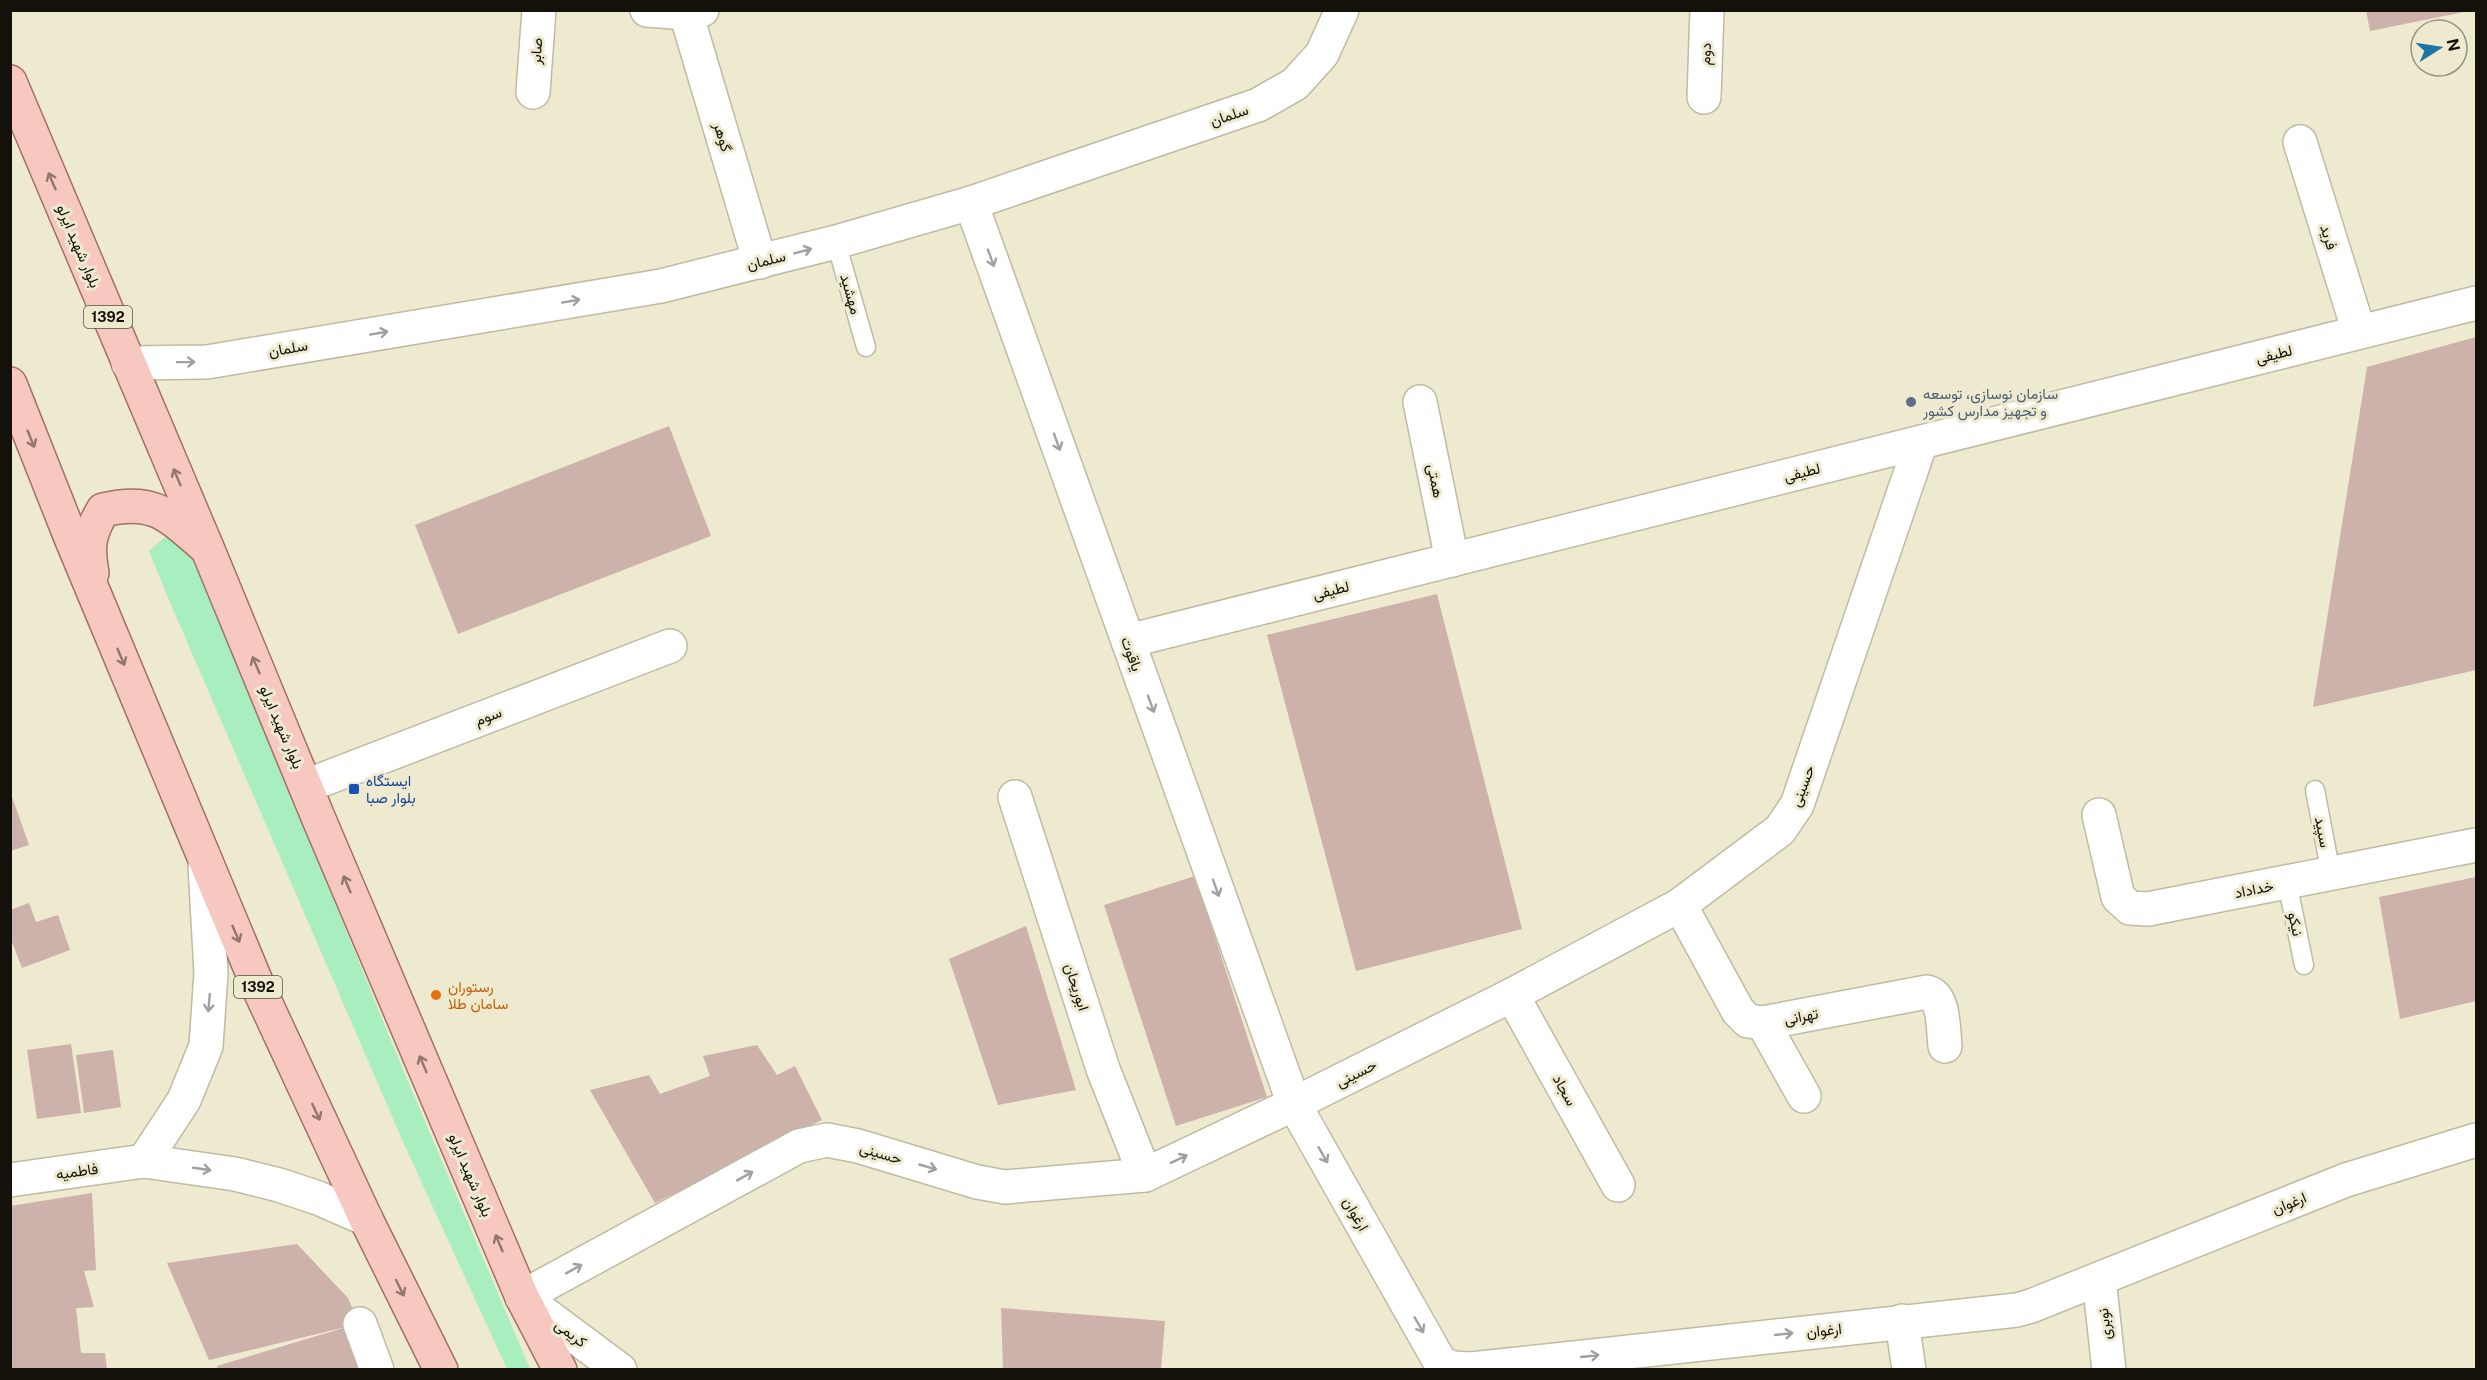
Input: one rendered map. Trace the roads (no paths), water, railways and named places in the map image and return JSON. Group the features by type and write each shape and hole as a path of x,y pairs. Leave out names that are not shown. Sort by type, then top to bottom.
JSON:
{"main road":[{"name":"بلوار شهید ایرلو","path":"10,82 522,1297 560,1370"},
{"name":"1392","path":"10,384 98,603 260,991 366,1219 441,1370"},
{"path":"98,603 90,559 91,531 103,510 128,504 148,507 174,520 208,550"}],"street":[{"name":"صابر","path":"533,92 538,10"},
{"path":"648,10 694,12"},
{"name":"سلمان","path":"128,363 207,362 661,286 836,242 971,203 1258,105 1295,84 1322,54 1341,10"},
{"name":"دوم","path":"1704,97 1707,10"},
{"name":"گوهر","path":"694,12 760,262"},
{"name":"فرید","path":"2300,142 2359,332"},
{"name":"یاقوت","path":"971,203 1294,1104"},
{"name":"لطیفی","path":"1128,641 2476,303"},
{"name":"همتی","path":"1420,402 1452,560"},
{"name":"حسینی","path":"522,1297 799,1146 827,1140 858,1146 977,1182 1005,1187 1145,1175 1294,1104 1512,995 1680,905 1780,830 1797,805 1921,442"},
{"name":"سوم","path":"306,786 669,646"},
{"name":"ابوریحان","path":"1015,797 1103,1070 1145,1175"},
{"name":"خداداد","path":"2099,816 2118,897 2130,908 2148,909 2476,845"},
{"path":"144,1161 184,1100 206,1046 211,974 205,860"},
{"name":"تهرانی","path":"1680,905 1738,1011 1748,1021 1763,1023 1927,992 1934,994 1938,1000 1945,1046"},
{"name":"سجاد","path":"1512,995 1618,1185"},
{"path":"1763,1023 1804,1096"},
{"name":"ارغوان","path":"1294,1104 1440,1362 1452,1368 1483,1368 2017,1310 2346,1180 2476,1140"},
{"name":"فاطمیه","path":"10,1180 144,1161 235,1174 279,1185 318,1198 366,1219"},
{"name":"نوبری","path":"2099,1279 2109,1370"},
{"name":"کریمی","path":"522,1297 620,1370"},
{"path":"1902,1321 1909,1370"},
{"path":"360,1324 377,1370"}],"lane":[{"name":"مهشید","path":"836,242 866,347"},
{"name":"سپید","path":"2315,790 2331,873"},
{"name":"نیکو","path":"2287,882 2304,965"}],"place":[{"name":"سازمان نوسازی، توسعه و تجهیز مدارس کشور","path":"1911,402"},
{"name":"ایستگاه بلوار صبا","path":"354,789"},
{"name":"رستوران سامان طلا","path":"436,995"}]}
